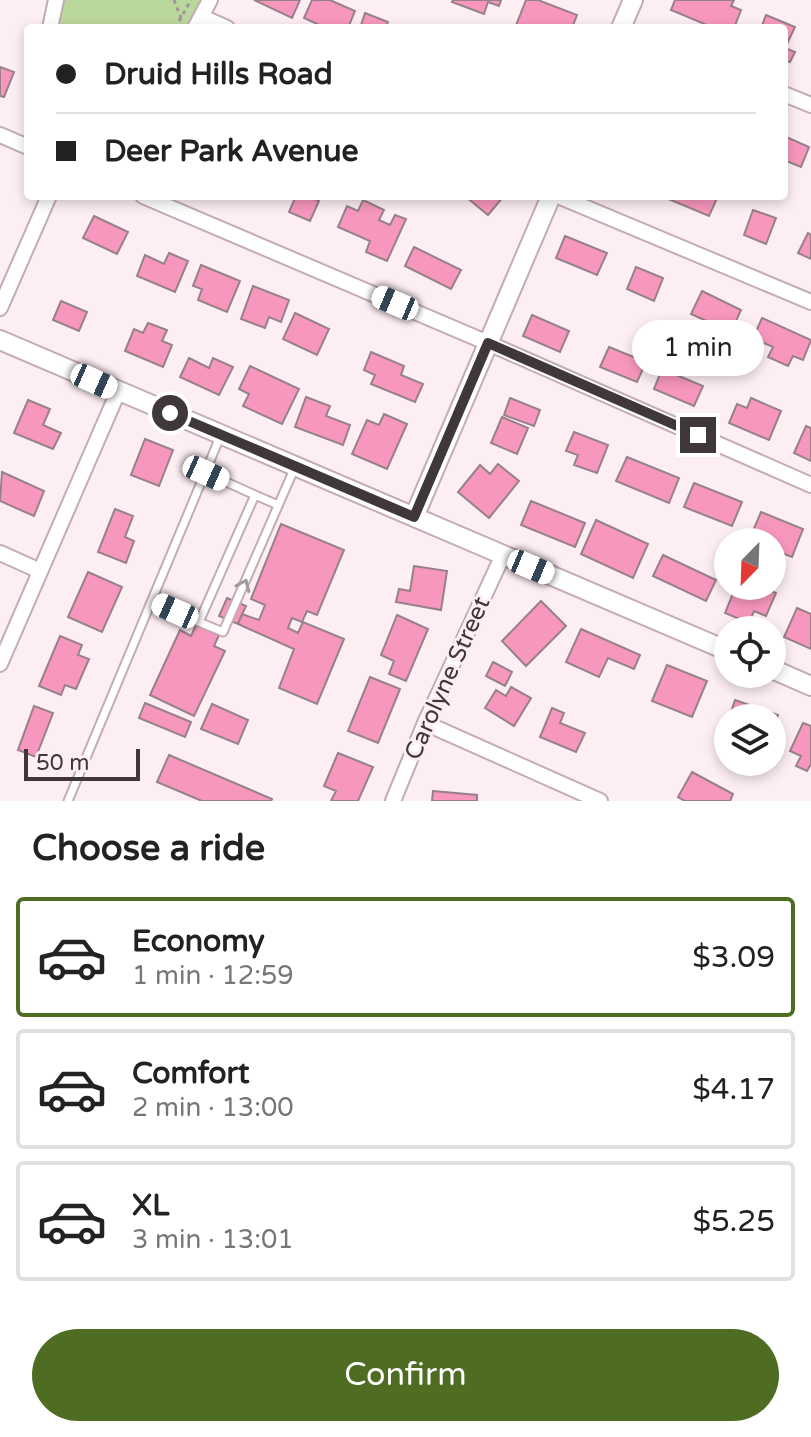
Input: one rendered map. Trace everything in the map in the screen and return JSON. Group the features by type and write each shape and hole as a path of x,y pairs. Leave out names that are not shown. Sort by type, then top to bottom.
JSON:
{"street":[{"path":"51,24 56,0"},
{"path":"198,23 210,0"},
{"path":"626,24 633,0"},
{"path":"788,96 811,105"},
{"path":"0,135 24,145"},
{"path":"0,308 47,200"},
{"path":"152,200 811,485"},
{"path":"414,517 549,200"},
{"path":"568,200 811,302"},
{"path":"0,340 714,645"},
{"path":"0,664 118,392"},
{"path":"0,553 40,571"},
{"name":"Carolyne Street","path":"393,801 425,723 503,555"},
{"path":"786,675 811,686"},
{"path":"425,723 600,801"}],"lane":[{"path":"68,801 221,435"},
{"path":"152,601 223,632 295,467"},
{"path":"206,473 278,505"},
{"path":"199,622 255,495"}],"path":[{"path":"174,0 181,18"},
{"path":"177,24 191,0"}],"green space":[{"path":"63,0 203,0 189,24 58,24"}],"building":[{"path":"254,0 300,0 292,18"},
{"path":"312,0 330,0 355,11 350,24 317,24 304,18"},
{"path":"453,0 501,0 499,6 488,2 484,14"},
{"path":"526,0 538,0 577,15 574,24 517,24"},
{"path":"675,0 734,0 731,6 741,10 736,24 704,24 671,10"},
{"path":"365,13 388,22 387,24 361,24"},
{"path":"766,15 788,24 763,24"},
{"path":"788,24 795,27 788,42"},
{"path":"788,49 795,52 788,61"},
{"path":"0,67 14,72 4,97 0,96"},
{"path":"788,138 809,147 801,167 788,162"},
{"path":"294,200 319,201 310,221 289,212"},
{"path":"363,200 384,210 379,220 390,225 395,215 406,219 387,261 366,252 370,241 338,227 347,206 358,211"},
{"path":"470,200 501,200 488,215"},
{"path":"671,200 716,200 709,216"},
{"path":"753,210 776,218 766,244 744,235"},
{"path":"94,216 128,232 117,254 83,238"},
{"path":"808,233 811,235 811,259 798,253"},
{"path":"565,236 607,253 597,275 556,258"},
{"path":"414,247 461,270 451,289 405,266"},
{"path":"169,253 188,261 175,292 137,276 145,255 164,264"},
{"path":"201,265 240,281 227,312 198,300 202,289 193,286"},
{"path":"636,267 663,278 654,301 627,289"},
{"path":"253,286 289,300 281,322 269,317 265,328 241,319"},
{"path":"702,291 741,310 731,332 691,314"},
{"path":"61,301 87,312 79,331 53,320"},
{"path":"295,313 329,329 317,355 283,339"},
{"path":"532,315 569,331 560,352 523,336"},
{"path":"762,318 811,340 803,360 793,356 788,366 768,357 773,347 753,338"},
{"path":"148,323 167,330 162,341 172,345 163,367 125,351 134,329 143,333"},
{"path":"609,347 646,362 637,382 600,367"},
{"path":"371,352 404,366 401,375 423,384 415,402 371,384 375,375 364,370"},
{"path":"189,358 209,368 213,358 233,367 219,395 180,377"},
{"path":"250,366 299,389 282,424 243,406 249,394 239,389"},
{"path":"662,369 703,386 694,406 654,389"},
{"path":"306,397 330,406 326,416 350,425 343,445 295,427"},
{"path":"510,398 540,410 534,426 504,415"},
{"path":"751,398 781,411 769,440 729,423 737,404 747,408"},
{"path":"28,400 50,409 43,425 61,433 53,449 14,433"},
{"path":"384,414 407,424 387,469 352,454 367,420 379,425"},
{"path":"502,417 528,428 517,454 491,443"},
{"path":"806,426 811,428 811,461 794,453"},
{"path":"574,432 608,445 597,473 574,465 578,455 566,451"},
{"path":"145,439 173,450 159,486 131,475"},
{"path":"627,457 679,478 669,503 616,481"},
{"path":"498,464 519,481 489,518 458,492 480,465 490,474"},
{"path":"2,472 44,491 34,516 0,501"},
{"path":"694,483 742,502 732,526 684,507"},
{"path":"531,501 585,523 575,547 521,525"},
{"path":"115,509 133,516 125,537 134,541 126,563 98,552"},
{"path":"761,512 803,529 792,557 786,555 786,528 754,528"},
{"path":"596,520 648,544 633,578 581,554"},
{"path":"281,524 344,550 317,615 307,611 302,622 292,618 288,628 298,633 303,622 344,639 317,704 279,688 294,649 238,624 242,614 259,620 265,605 251,599"},
{"path":"663,555 714,579 714,584 706,601 653,576"},
{"path":"414,566 447,571 441,610 396,602 399,589 410,591"},
{"path":"88,572 122,587 102,632 68,617"},
{"path":"227,598 246,606 238,624 219,616"},
{"path":"730,600 773,600 766,616 754,611 752,616 725,613"},
{"path":"541,601 566,626 526,666 502,641"},
{"path":"797,608 811,614 811,649 786,638"},
{"path":"397,615 428,629 406,681 389,674 394,661 381,655"},
{"path":"196,625 219,635 214,646 225,651 194,716 150,695 180,630 191,636"},
{"path":"581,629 640,655 634,669 608,658 599,677 566,662"},
{"path":"60,636 82,645 78,655 89,659 76,689 65,685 61,695 39,686"},
{"path":"493,662 512,672 505,686 486,676"},
{"path":"667,665 707,681 692,717 652,701"},
{"path":"370,677 400,689 378,743 348,731"},
{"path":"511,687 531,698 514,726 485,708 496,690 506,696"},
{"path":"145,703 191,722 185,737 139,718"},
{"path":"212,704 248,720 238,744 201,729"},
{"path":"34,706 53,713 36,757 18,750"},
{"path":"552,708 564,713 560,723 585,733 576,752 540,737"},
{"path":"803,723 811,726 811,764 807,771 796,766 801,756 790,751"},
{"path":"338,753 373,767 358,801 331,801 336,791 324,786"},
{"path":"169,755 272,799 202,801 157,782"},
{"path":"692,772 733,794 730,801 685,801 678,797"},
{"path":"433,791 477,795 477,801 432,801"}],"route":[{"path":"170,413 414,517 488,343 698,435"}]}
